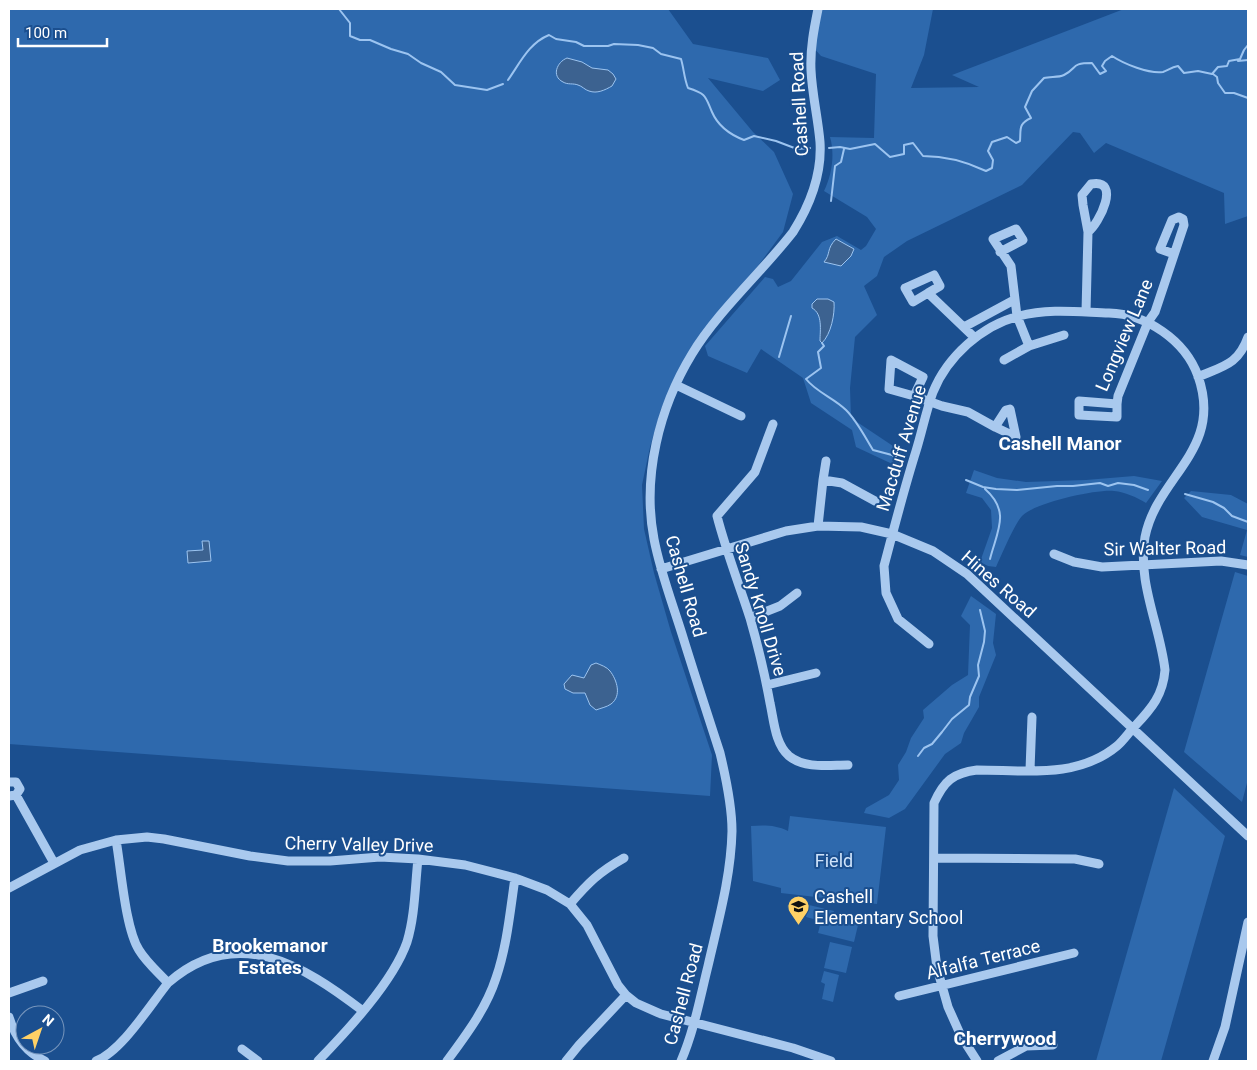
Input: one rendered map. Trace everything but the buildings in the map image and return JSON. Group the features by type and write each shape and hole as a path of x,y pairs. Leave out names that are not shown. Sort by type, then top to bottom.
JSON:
{"street":[{"name":"Cashell Road","path":"681,1061 694,1023 724,900 730,868 732,830 728,787 720,752 661,569 654,538 651,495 652,469 657,437 664,413 692,354 793,232 803,216 814,187 818,169 820,141 811,69 812,46 818,9"},
{"path":"1086,312 1088,232 1082,195 1091,184 1098,184 1107,191 1107,199 1094,226 1088,232"},
{"path":"1000,252 1011,266 1017,316 1029,346"},
{"name":"Longview Lane","path":"1117,404 1079,401 1079,415 1117,416 1118,396 1148,322 1156,308 1174,254"},
{"path":"928,293 975,338"},
{"path":"964,326 1014,300"},
{"name":"Macduff Avenue","path":"928,644 898,619 886,593 884,566 930,402 944,372 956,356 975,338 1017,316 1040,311 1063,310 1123,313 1148,322 1162,331 1179,346 1190,361 1198,377 1204,406 1200,434 1189,458 1159,502 1145,538 1144,564 1147,587 1165,670 1164,684 1158,699 1114,748 1088,763 1062,770 964,771 947,781 940,789 934,803 933,936 941,985 948,1007 961,1036 977,1061"},
{"path":"1004,360 1029,346 1064,336"},
{"path":"1198,377 1230,364 1244,349 1248,337"},
{"path":"914,396 923,377 891,360 889,389 968,412 995,427"},
{"path":"676,385 741,416"},
{"name":"Sandy Knoll Drive","path":"773,424 755,472 717,516 726,549 750,618 777,736 782,748 796,761 809,765 848,765"},
{"path":"818,526 826,461"},
{"path":"823,480 842,483 875,501"},
{"name":"Hines Road","path":"661,569 786,531 818,526 860,527 892,534 933,551 967,574 1248,836"},
{"name":"Sir Walter Road","path":"1054,554 1074,562 1102,567 1221,561 1248,565"},
{"path":"750,618 780,606 797,593"},
{"path":"767,686 816,673"},
{"path":"1030,770 1032,717"},
{"path":"9,782 16,782 19,786 19,791 12,796 54,862"},
{"name":"Cherry Valley Drive","path":"9,888 54,862 92,845 133,837 164,838 250,856 288,861 330,861 380,857 418,859 465,865 515,878 547,890 570,904 587,924 612,974 626,995 649,1010 793,1048 831,1061"},
{"path":"116,840 134,939 138,949 148,963 168,983"},
{"path":"570,904 602,870 624,858"},
{"path":"934,858 1075,859 1099,864"},
{"path":"318,1061 363,1011 394,968 407,942 413,914 418,859"},
{"path":"447,1061 483,1008 496,979 504,952 515,878"},
{"path":"1213,1061 1225,1027 1246,947 1248,922"},
{"path":"96,1061 111,1053 122,1042 168,983 191,965 208,957 232,953 253,953 279,960 312,975 332,987 363,1011"},
{"name":"Alfalfa Terrace","path":"899,996 1074,953"},
{"path":"9,993 43,981"},
{"path":"566,1061 626,995"},
{"path":"9,1017 19,1041 37,1058 45,1061"},
{"path":"998,1061 1026,1046 1053,1045"},
{"path":"242,1049 258,1061"}],"green space":[{"path":"9,9 668,9 693,44 768,58 780,80 763,91 708,78 753,132 774,152 793,194 783,232 676,377 661,409 642,485 644,529 654,573 671,632 712,755 710,796 9,744"},
{"path":"818,9 933,9 924,55 911,88 979,87 952,75 1124,9 1248,9 1248,216 1225,224 1224,193 1106,143 1094,153 1080,133 1073,132 1022,185 907,241 884,257 877,276 864,286 877,315 855,337 850,388 851,418 902,452 903,469 856,447 852,430 811,403 803,378 761,349 747,373 708,356 705,346 765,277 773,279 778,287 791,281 822,242 837,236 861,250 866,246 876,229 867,217 824,191 832,164 830,137 874,138 876,74 821,56 812,46"},
{"path":"974,470 997,478 1026,482 1134,476 1162,481 1146,503 1126,494 1105,491 1066,498 1029,511 1022,516 1015,526 996,567 980,562 992,528 991,510 982,498 966,493"},
{"path":"1191,491 1231,495 1248,504 1248,557 1240,555 1247,530 1202,517 1184,498"},
{"path":"1235,572 1248,576 1248,779 1242,802 1184,752"},
{"path":"971,596 996,614 993,643 996,655 979,697 979,707 964,733 961,743 945,754 905,809 889,818 864,813 866,808 889,795 899,780 898,765 906,752 911,738 924,718 923,710 952,685 968,675 970,625 961,616"},
{"path":"1174,788 1225,836 1161,1061 1096,1061"},
{"name":"Field","path":"790,816 886,827 877,904 781,893 781,888 753,881 751,826 770,826 788,831"},
{"path":"809,905 834,911 833,915 859,921 854,942 818,933 821,921 806,917"},
{"path":"830,942 852,947 846,973 824,968"},
{"path":"824,971 839,975 833,1002 822,999 825,984 821,982"}],"shaded area":[{"path":"567,58 582,62 592,68 608,70 616,79 612,86 598,92 592,92 576,84 565,83 559,79 556,73 560,63"},
{"path":"836,239 854,249 851,256 841,266 824,262"},
{"path":"817,299 828,299 834,302 832,324 822,343 820,341 818,314 812,308 812,304"},
{"path":"202,541 209,541 211,561 188,563 187,551 203,550"},
{"path":"596,663 610,671 615,679 617,692 611,704 596,710 590,705 585,693 573,693 565,689 564,684 572,675 584,678 591,665"}],"waterway":[{"path":"339,9 350,23 350,36 360,40 370,40 408,54 421,63 441,72 455,85 487,90 503,84"},
{"path":"1248,34 1248,40"},
{"path":"508,80 530,48 549,35 556,39 576,42 584,46 608,46 614,44 653,48 661,54 681,59 688,88 704,96 718,122 730,133 744,140 754,136 776,141 797,149 810,148"},
{"path":"829,148 840,147 850,149 875,144 890,157 904,154 904,145 913,143 923,156 955,160 971,164 986,171 992,168 993,160 988,151 992,142 1007,137 1016,143 1020,141 1022,125 1031,118 1025,107 1032,91 1044,78 1062,76 1077,65 1085,63 1092,63 1100,74 1106,71 1102,66 1112,56 1144,70 1163,72 1178,66 1184,73 1198,71 1212,74 1218,67 1227,66 1229,61 1240,59 1248,45"},
{"path":"1238,61 1248,60"},
{"path":"1213,74 1217,77 1218,83 1225,93 1234,93 1248,98"},
{"path":"831,201 835,166 841,162 844,149"},
{"path":"779,357 791,316"},
{"path":"822,343 824,346 818,352 821,368 806,379 850,414 873,450 892,455 898,459"},
{"path":"966,480 983,487 996,489 1017,490 1100,483 1108,486 1118,483 1134,485 1148,490"},
{"path":"985,489 993,497 1000,514 1000,522 990,559"},
{"path":"1185,494 1213,502 1224,508 1232,516 1248,522"},
{"path":"918,756 924,748 932,744 952,719 969,705 970,697 979,676 978,665 984,642 985,631 980,610"}],"place":[{"name":"Cashell Elementary School","path":"798,925"}],"district":[{"name":"Cashell Manor","path":"1060,443"},
{"name":"Brookemanor Estates","path":"270,956"},
{"name":"Cherrywood","path":"1005,1038"}]}
